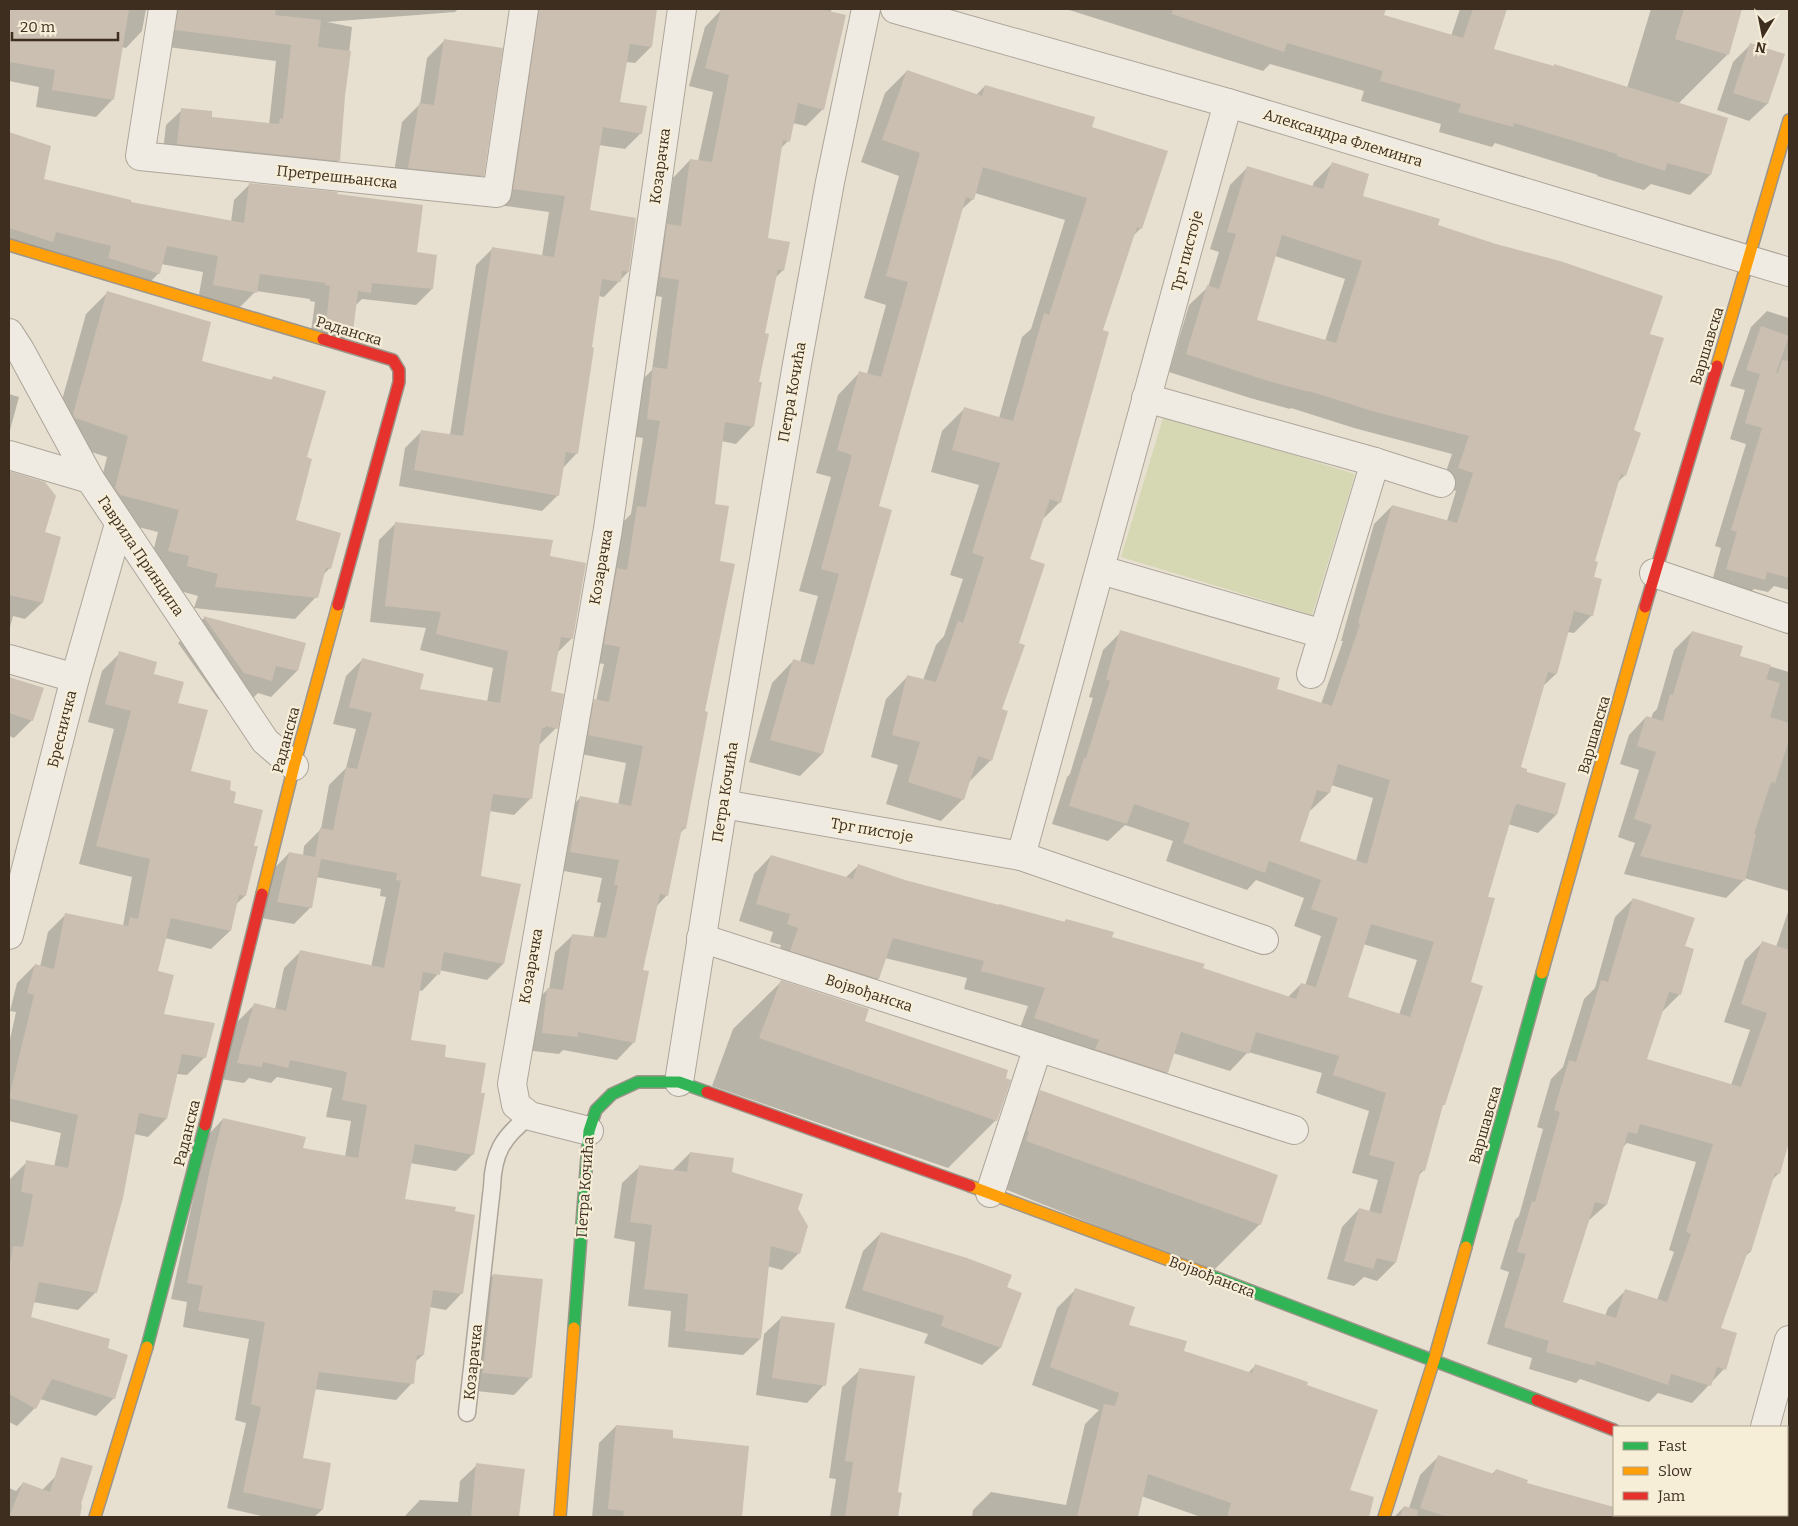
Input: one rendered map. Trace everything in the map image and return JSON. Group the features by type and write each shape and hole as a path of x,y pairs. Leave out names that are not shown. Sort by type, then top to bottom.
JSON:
{"street":[{"name":"Претрешњанска","path":"164,9 140,156 497,193 524,9"},
{"name":"Козарачка","path":"530,1116 516,1105 512,1084 608,529 682,9"},
{"name":"Петра Кочића","path":"560,1517 589,1131 596,1110 612,1094 638,1082 679,1082 722,804 807,306 830,182 866,9"},
{"name":"Александра Флеминга","path":"895,9 1228,103 1789,272"},
{"name":"Трг пистоје","path":"1021,856 1228,103"},
{"name":"Варшавска","path":"1434,1360 1654,573 1749,261 1789,120"},
{"name":"Раданска","path":"9,245 393,360 399,370 399,382 294,766 225,1047 152,1328 95,1517"},
{"name":"Гаврила Принципа","path":"13,343 90,479 119,524 265,741 294,766"},
{"path":"1146,398 1375,462 1441,483"},
{"path":"9,455 90,479"},
{"path":"1311,674 1375,462"},
{"name":"Бресничка","path":"9,935 75,678 119,524"},
{"path":"1101,570 1323,634"},
{"path":"1654,573 1789,618"},
{"path":"9,659 75,678"},
{"name":"Трг пистоје","path":"722,804 1021,856 1264,940"},
{"name":"Војвођанска","path":"701,938 1294,1130"},
{"path":"990,1193 1038,1047"},
{"name":"Војвођанска","path":"679,1082 990,1193 1434,1360 1613,1430"},
{"path":"530,1116 589,1131"},
{"path":"1764,1426 1789,1340"},
{"path":"1384,1517 1434,1360"}],"lane":[{"name":"Козарачка","path":"467,1412 492,1187 492,1170 497,1154 505,1139 516,1126 530,1116"}],"green space":[{"path":"1164,415 1355,474 1312,615 1121,557"}],"building":[{"path":"9,9 129,9 114,100 52,90 55,70 9,62"},
{"path":"178,9 276,9 275,15 321,20 318,47 351,51 340,161 177,144 181,108 212,111 212,117 279,124 280,118 283,119 291,45 175,30"},
{"path":"539,9 657,9 652,47 630,44 620,102 647,106 642,134 603,127 590,210 636,218 629,272 622,271 621,282 602,279 578,454 566,452 559,496 414,470 421,430 463,436 492,247 554,257 565,196 513,189"},
{"path":"721,9 821,9 846,15 824,110 798,103 790,142 783,140 768,238 790,242 784,271 778,269 765,333 769,334 759,382 762,382 754,427 725,422 715,504 729,506 720,561 735,564 705,711 708,712 686,829 682,828 668,896 660,894 643,970 649,971 635,1043 578,1032 578,1037 542,1033 547,988 563,990 572,934 606,938 618,885 614,885 619,860 570,852 580,796 631,806 643,746 588,735 594,699 609,702 620,647 604,644 617,568 627,570 637,506 646,507 660,421 647,419 653,367 667,369 679,280 660,277 667,224 681,226 690,159 712,162 729,75 705,68"},
{"path":"1173,9 1386,9 1384,15 1463,38 1473,9 1507,9 1494,49 1554,66 1554,64 1728,118 1711,175 1667,163 1665,171 1617,156 1617,154 1514,123 1513,127 1458,112 1461,104 1380,81 1383,71 1287,43 1284,52 1172,14"},
{"path":"1684,9 1742,9 1729,55 1675,39"},
{"path":"444,39 503,48 484,176 408,168 419,103 434,105"},
{"path":"1750,43 1785,54 1768,104 1733,93"},
{"path":"907,70 982,96 985,85 1095,117 1092,127 1168,151 1142,229 1137,227 1103,330 1109,332 1061,503 1050,499 1030,559 1045,564 1019,643 1025,645 1002,709 1008,711 992,761 978,756 964,800 908,782 920,742 892,735 907,675 936,682 958,621 963,623 984,557 972,553 1000,463 952,450 964,407 1013,421 1044,313 1049,315 1087,198 983,167 974,200 966,197 879,506 892,510 823,754 770,740 793,659 814,665 839,574 821,569 852,455 837,450 859,371 881,377 908,282 886,276 920,153 882,140"},
{"path":"9,132 51,146 44,179 131,200 131,202 244,223 249,183 338,192 337,194 423,205 417,252 437,255 433,289 372,283 371,293 358,291 353,332 326,324 330,286 325,285 326,283 260,274 257,293 213,285 218,256 167,246 160,274 108,258 111,246 56,232 53,242 9,228"},
{"path":"1332,162 1369,174 1363,196 1440,219 1438,225 1496,244 1560,261 1663,296 1650,334 1664,338 1634,430 1641,433 1626,476 1621,474 1595,561 1598,562 1594,577 1602,579 1593,616 1574,611 1557,674 1548,672 1521,767 1527,769 1527,772 1566,783 1557,815 1517,804 1514,809 1488,897 1495,898 1471,982 1483,986 1445,1105 1443,1105 1425,1171 1421,1170 1396,1263 1377,1258 1373,1269 1344,1261 1359,1208 1381,1214 1395,1162 1369,1155 1386,1093 1333,1075 1339,1056 1256,1032 1249,1054 1181,1032 1168,1073 1095,1049 1099,1040 1034,1018 1045,988 981,971 984,961 893,938 879,979 790,951 798,928 787,924 790,914 756,904 771,855 853,879 858,864 905,880 999,905 1065,922 1066,919 1114,932 1112,937 1205,964 1203,968 1296,999 1301,983 1316,987 1338,918 1311,909 1321,880 1269,861 1265,873 1183,843 1190,823 1134,804 1127,824 1069,806 1110,681 1106,679 1120,630 1280,678 1277,689 1332,706 1360,624 1358,623 1392,505 1457,523 1473,473 1458,468 1469,436 1268,381 1186,354 1207,285 1219,289 1236,234 1227,232 1247,166 1323,189","holes":["1282,235 1362,261 1336,343 1257,320","1338,764 1390,780 1367,864 1300,841 1317,790 1330,793","1371,924 1434,942 1410,1017 1348,997"]},
{"path":"107,291 211,322 202,361 272,380 273,376 326,391 307,457 312,459 296,520 341,533 331,569 326,568 318,598 215,587 218,574 187,566 189,556 168,551 179,510 120,495 115,488 128,436 75,418 73,414"},
{"path":"1761,326 1789,336 1776,373 1778,373 1782,360 1789,361 1789,578 1767,572 1765,580 1726,569 1737,532 1731,530 1762,428 1745,423 1760,374 1746,370"},
{"path":"9,471 45,482 56,496 45,532 61,537 43,603 9,595"},
{"path":"395,522 553,540 550,556 586,563 573,639 561,637 551,691 564,694 558,729 546,726 542,728 532,799 493,794 481,876 521,884 504,964 444,952 440,975 423,972 411,1040 446,1045 445,1057 486,1063 481,1093 485,1093 474,1155 415,1144 405,1199 456,1207 455,1211 475,1215 463,1294 433,1290 424,1355 417,1355 414,1384 319,1372 303,1458 331,1463 323,1510 243,1492 261,1407 251,1404 265,1322 198,1311 203,1286 187,1283 210,1169 223,1118 306,1137 303,1148 358,1158 367,1105 342,1100 347,1072 290,1060 288,1068 263,1062 262,1067 237,1063 254,1003 286,1011 300,950 384,968 401,881 396,880 397,873 321,859 312,908 277,902 289,852 315,857 320,828 333,830 346,767 357,769 372,713 349,707 362,658 424,674 420,689 500,703 508,651 436,634 441,612 385,606"},
{"path":"203,616 306,643 298,671 276,666 272,681 244,673"},
{"path":"1692,631 1743,646 1740,656 1771,665 1766,679 1780,683 1770,717 1789,723 1789,740 1775,783 1771,782 1754,834 1756,834 1745,881 1640,856 1652,825 1634,819 1656,752 1637,746 1646,716 1663,721 1670,694 1673,695"},
{"path":"119,651 157,662 154,674 184,682 178,703 208,710 191,771 231,781 230,790 236,792 234,803 263,810 254,846 258,846 246,896 239,895 231,931 171,918 158,971 174,975 164,1014 215,1023 206,1058 182,1054 167,1119 139,1113 123,1198 97,1293 39,1282 31,1317 110,1339 108,1348 128,1355 115,1399 52,1379 36,1409 9,1394 9,1268 13,1246 23,1247 33,1194 21,1192 26,1160 68,1168 78,1115 9,1098 34,995 27,993 35,964 54,969 65,913 128,926 130,917 138,919 150,859 96,846 131,711 105,704"},
{"path":"9,677 44,688 33,721 9,713"},
{"path":"1633,898 1695,918 1685,946 1694,949 1681,995 1669,992 1647,1059 1741,1087 1767,1013 1741,1004 1762,941 1789,950 1789,1142 1780,1174 1775,1173 1751,1252 1748,1251 1721,1328 1737,1333 1726,1370 1717,1367 1711,1386 1671,1374 1668,1385 1596,1361 1595,1366 1546,1352 1549,1341 1504,1327 1526,1254 1517,1252 1532,1201 1535,1202 1560,1112 1554,1110 1569,1060 1576,1062 1601,980 1608,982","holes":["1640,1124 1713,1144 1686,1232 1691,1234 1667,1302 1625,1289 1616,1318 1563,1302 1595,1202 1607,1205 1628,1132 1637,1134"]},
{"path":"781,980 869,1009 865,1021 1008,1070 1006,1078 1011,1080 997,1121 759,1038"},
{"path":"1040,1090 1278,1175 1261,1225 1026,1141 1029,1132 1027,1131"},
{"path":"690,1152 734,1158 732,1172 803,1194 798,1209 808,1226 800,1254 771,1246 761,1339 685,1331 688,1294 644,1289 652,1225 630,1222 639,1165 687,1172"},
{"path":"881,1232 967,1258 1012,1275 1007,1287 1022,1293 1001,1348 941,1326 944,1316 862,1290"},
{"path":"493,1274 543,1279 532,1378 483,1373"},
{"path":"1075,1288 1135,1307 1129,1325 1187,1341 1184,1351 1252,1373 1255,1364 1308,1382 1307,1385 1378,1410 1350,1490 1374,1497 1369,1517 1227,1517 1231,1503 1148,1474 1138,1517 1077,1517 1104,1404 1115,1406 1119,1393 1050,1367"},
{"path":"781,1316 835,1323 826,1386 772,1378"},
{"path":"859,1368 915,1376 898,1492 902,1493 898,1517 845,1517 853,1462 845,1461"},
{"path":"616,1425 673,1430 673,1438 749,1446 742,1517 623,1517 624,1511 608,1509"},
{"path":"1438,1455 1494,1474 1496,1469 1528,1480 1527,1483 1613,1507 1613,1516 1618,1517 1448,1517 1420,1508"},
{"path":"61,1457 93,1466 81,1504 80,1517 9,1517 23,1482 50,1492"},
{"path":"476,1463 525,1469 519,1517 471,1517"},
{"path":"1404,1506 1418,1510 1417,1517 1400,1517"}],"traffic: fast":[{"path":"1466,1247 1542,973"},
{"path":"574,1328 589,1131 596,1110 612,1094 638,1082 679,1082 707,1092"},
{"path":"147,1347 205,1125"},
{"path":"1209,1275 1537,1400"}],"traffic: slow":[{"path":"1717,366 1789,120"},
{"path":"9,245 323,339"},
{"path":"262,894 294,766 338,605"},
{"path":"1542,973 1645,607"},
{"path":"970,1186 1209,1275"},
{"path":"1384,1517 1434,1360 1466,1247"},
{"path":"560,1517 574,1328"},
{"path":"95,1517 147,1347"}],"traffic: jam":[{"path":"323,339 393,360 399,370 399,382 338,605"},
{"path":"1645,607 1717,366"},
{"path":"205,1125 262,894"},
{"path":"707,1092 970,1186"},
{"path":"1537,1400 1613,1430"}]}
